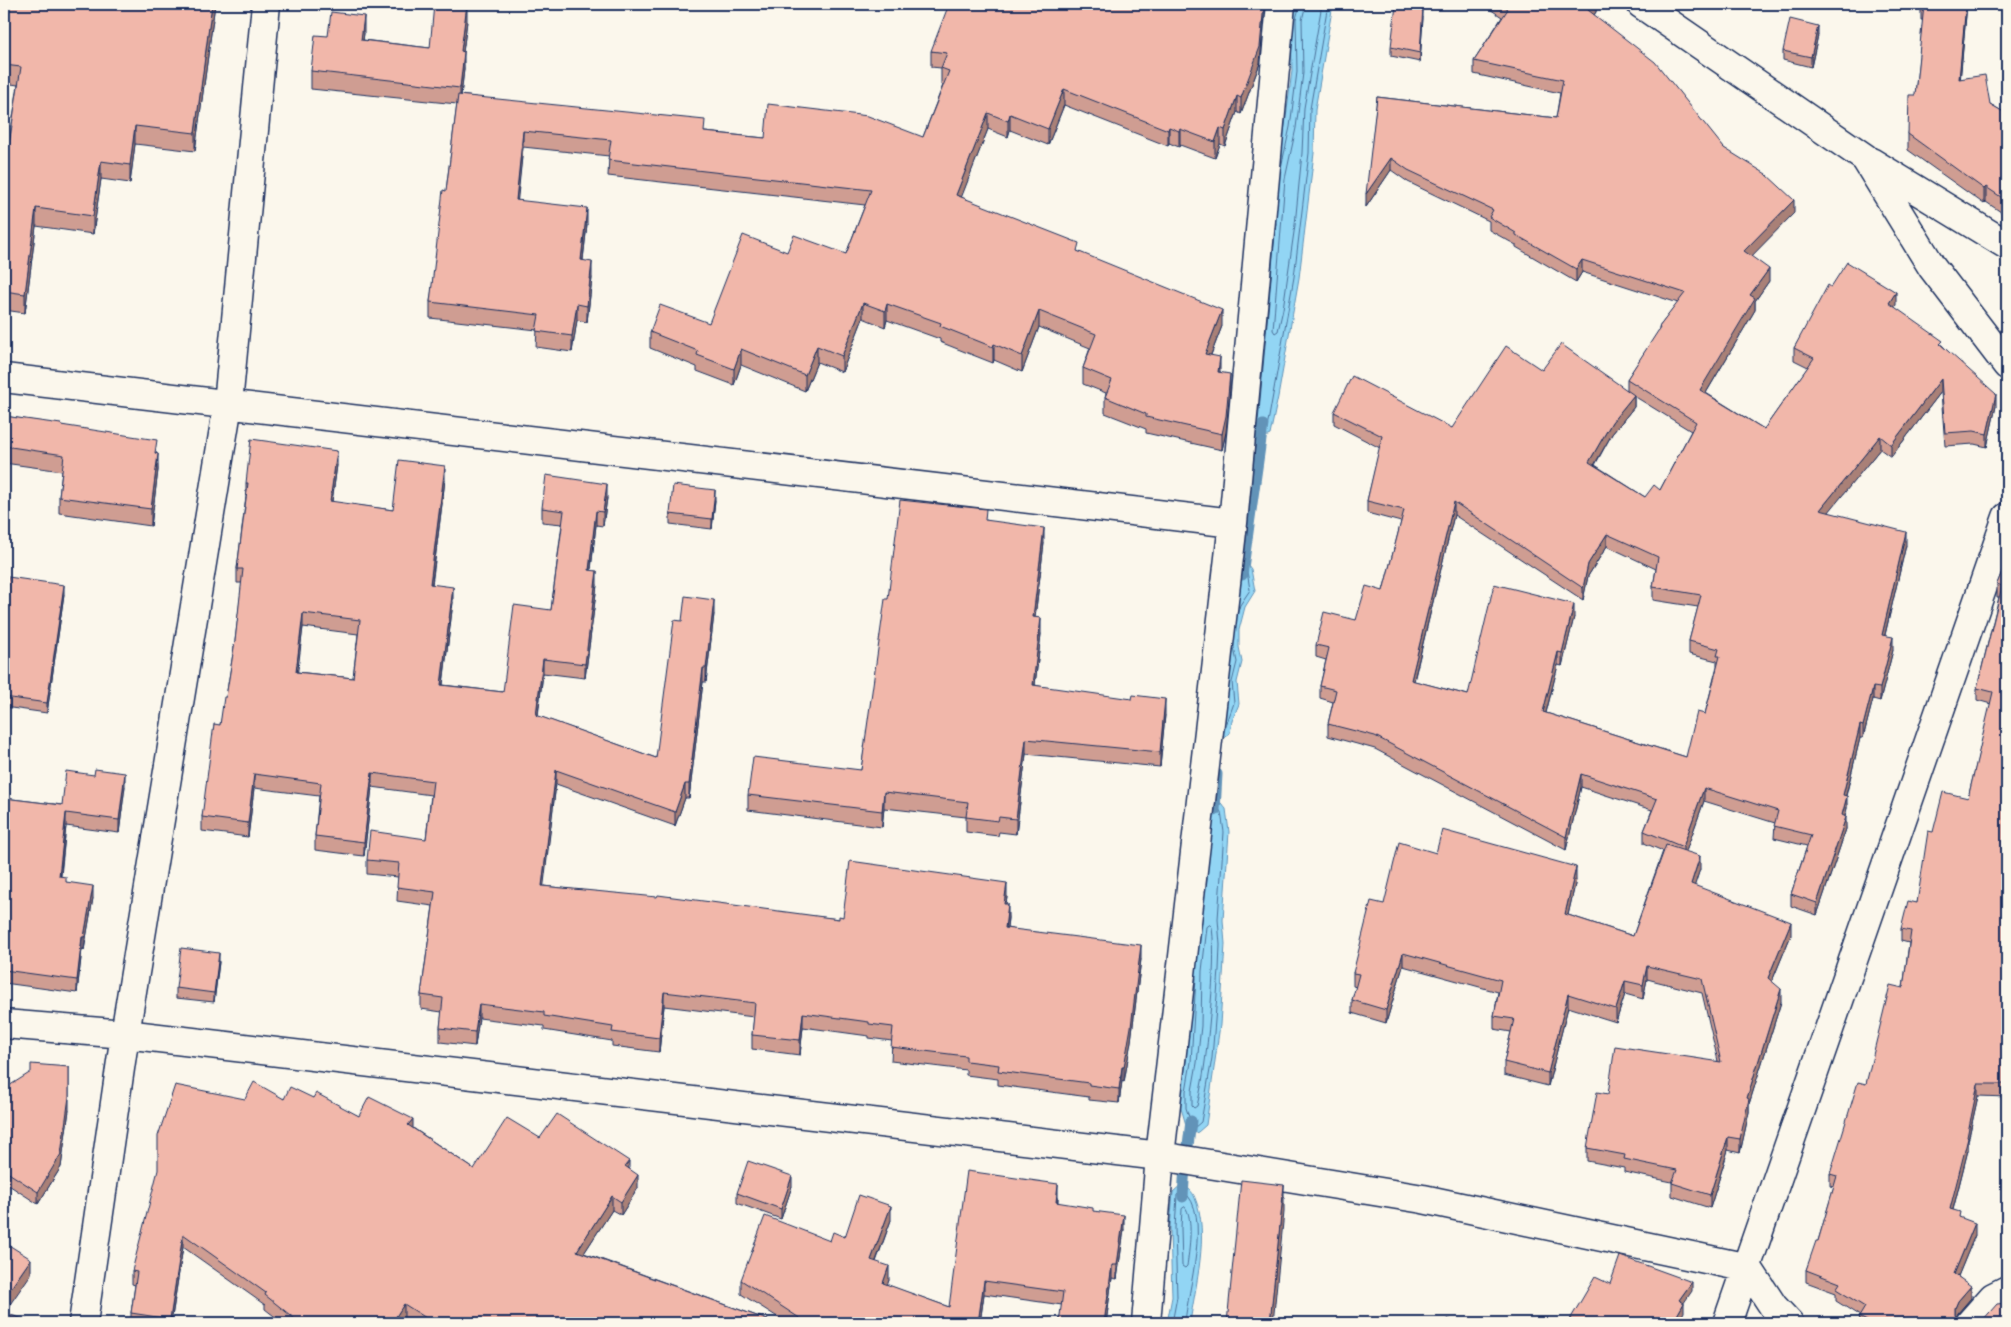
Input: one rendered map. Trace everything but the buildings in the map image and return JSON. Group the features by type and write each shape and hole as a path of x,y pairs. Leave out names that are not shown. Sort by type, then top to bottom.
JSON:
{"street":[{"path":"83,1323 125,1034 228,404 266,4"},
{"path":"1146,1323 1160,1156 1233,523 1281,4"},
{"path":"1641,4 1866,158 2007,245"},
{"path":"1866,158 1932,267 2007,365"},
{"path":"4,378 1233,523"},
{"path":"1727,1323 1748,1268 2007,517"},
{"path":"4,1024 125,1034 1160,1156 1423,1199 1748,1268 1773,1306 1789,1323"},
{"path":"1970,1323 1993,1297 2007,1290"}],"water":[{"path":"1296,4 1333,4 1315,110 1314,153 1299,278 1278,397 1270,435 1252,443 1274,177 1285,126 1292,71 1291,18"},
{"path":"1244,560 1251,569 1255,591 1245,607 1239,630 1239,647 1242,662 1237,682 1239,704 1232,721 1230,733 1221,740 1237,568"},
{"path":"1216,797 1226,809 1229,832 1223,920 1225,944 1220,1025 1206,1125 1198,1132 1189,1135 1181,1108 1181,1090 1186,1061 1191,970 1206,816"},
{"path":"1183,1183 1194,1196 1199,1212 1201,1227 1200,1260 1190,1323 1167,1323 1172,1297 1170,1228 1173,1192"}],"waterway":[{"path":"1242,575 1263,425"},
{"path":"1215,811 1217,774"},
{"path":"1188,1146 1191,1121"},
{"path":"1183,1197 1185,1165"}]}
